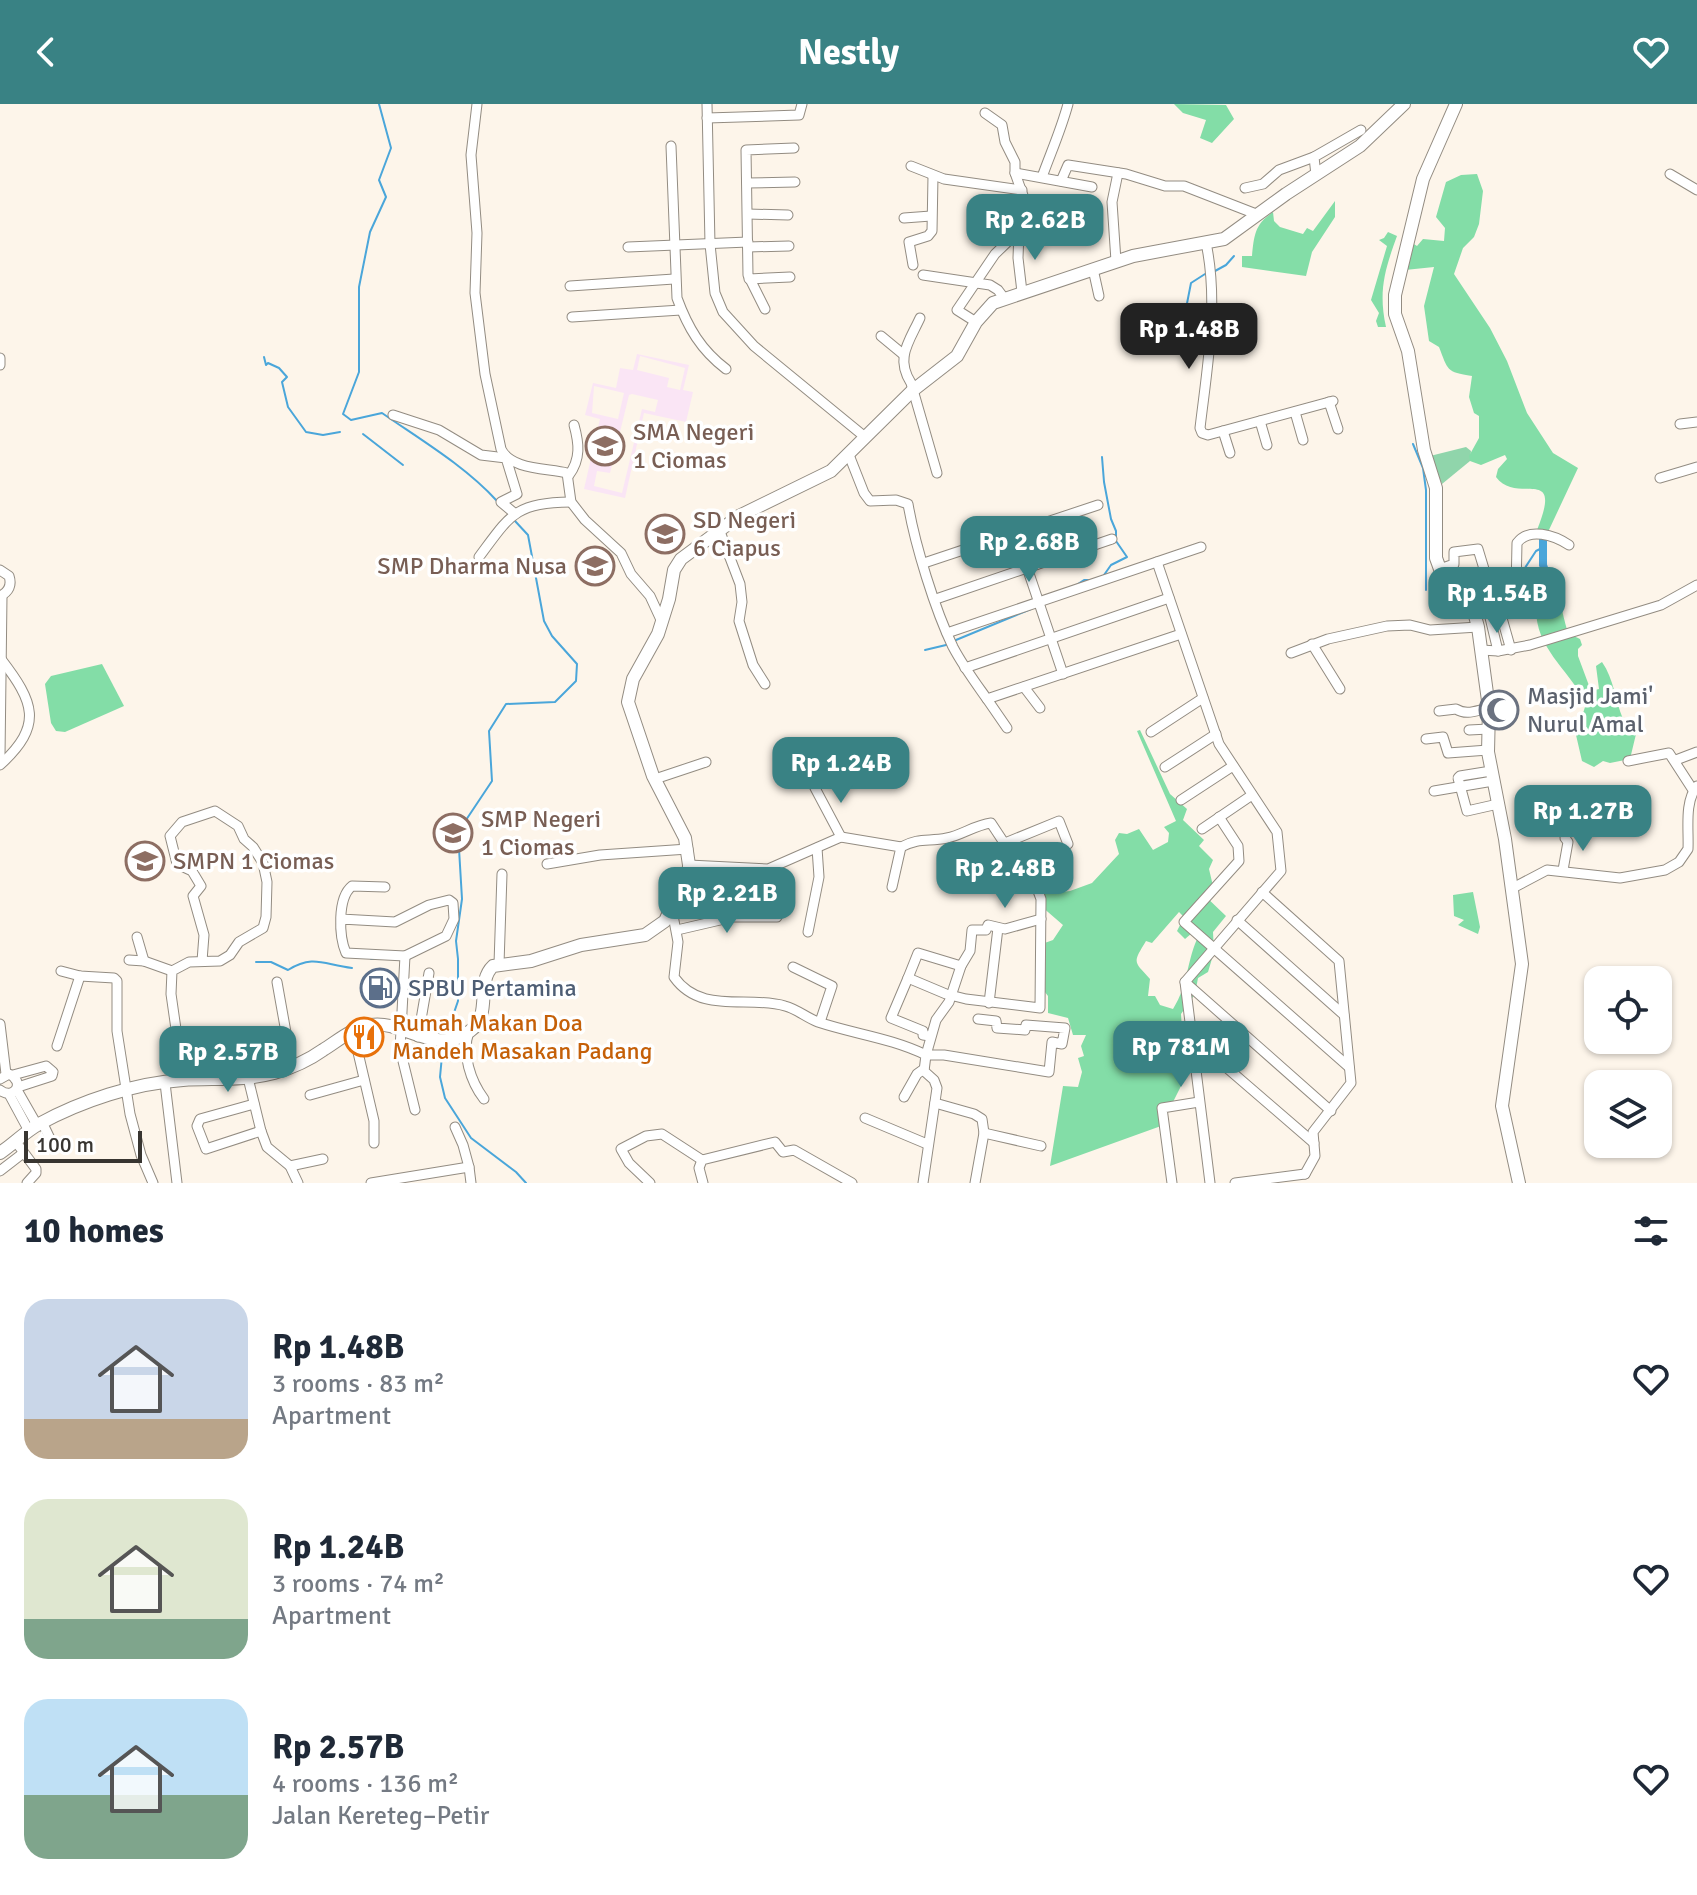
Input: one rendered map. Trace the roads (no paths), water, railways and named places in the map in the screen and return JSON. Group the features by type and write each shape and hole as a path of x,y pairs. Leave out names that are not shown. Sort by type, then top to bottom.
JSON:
{"street":[{"path":"477,104 471,155 477,233 476,301 494,426 517,494 501,502 511,517"},
{"path":"707,104 710,244 715,293 728,318 754,346 865,437"},
{"path":"707,118 799,115 802,104"},
{"path":"1042,177 1053,147 1059,140 1068,104"},
{"path":"0,1171 9,1147 36,1126 99,1099 180,1080 248,1078 292,1066 311,1058 353,1031 378,1024 437,1040 463,1035 477,1025 482,1013 486,975 490,968 499,964 531,961 581,945 645,935 662,925 676,897 688,888 688,849 682,830 655,779 630,714 628,695 633,679 655,644 677,563 739,516 823,476 849,455 912,391 957,356 976,322 993,303 1116,261 1227,238 1256,214 1371,138 1404,104"},
{"path":"1456,104 1423,179 1395,295 1395,314 1408,351 1424,450 1436,488 1436,558 1440,569 1472,605 1478,627 1489,708 1488,750 1522,964 1502,1106 1519,1183"},
{"path":"976,322 957,310 995,254 1019,232 1029,212 1002,125 985,113"},
{"path":"1245,188 1263,184 1279,170 1314,157 1361,130"},
{"path":"671,146 674,279 681,310 698,344 726,369"},
{"path":"765,309 749,279 746,150 794,148"},
{"path":"1314,157 1316,175"},
{"path":"1061,181 1068,165 1118,173 1161,185 1184,186 1256,214"},
{"path":"911,166 933,176 1022,190"},
{"path":"1015,173 1092,187"},
{"path":"1116,261 1112,202 1118,173"},
{"path":"1670,174 1697,190"},
{"path":"913,265 909,242 932,234 933,176"},
{"path":"747,183 795,182"},
{"path":"748,214 788,215"},
{"path":"904,218 931,216"},
{"path":"1019,232 1022,292"},
{"path":"1206,243 1213,297 1200,428 1205,434 1223,431 1331,401 1338,429"},
{"path":"628,247 710,244 789,246"},
{"path":"1093,269 1099,296"},
{"path":"923,275 975,282 995,288 1004,298"},
{"path":"749,279 790,277"},
{"path":"570,286 674,279"},
{"path":"572,317 681,310"},
{"path":"920,318 904,355 903,370 911,383 937,473"},
{"path":"881,336 904,355"},
{"path":"0,358 0,365"},
{"path":"1295,412 1303,440"},
{"path":"393,415 439,430 481,455 506,458 569,475"},
{"path":"1260,421 1267,445"},
{"path":"1680,424 1697,422"},
{"path":"574,425 579,445 574,468 569,475 571,502 585,520 621,553 631,574 650,596 662,622"},
{"path":"1223,431 1230,453"},
{"path":"849,455 870,501 896,500 908,504 910,520 947,633 965,668 1007,728"},
{"path":"1660,478 1697,467"},
{"path":"479,557 511,517 552,501 571,502"},
{"path":"924,563 1098,505"},
{"path":"719,529 740,584 742,602 739,621 753,665 765,684"},
{"path":"1015,532 1063,674"},
{"path":"1472,605 1496,597 1507,597 1516,590 1517,543 1520,538 1531,533 1539,534 1569,545"},
{"path":"936,599 1112,539"},
{"path":"947,633 1201,547"},
{"path":"1440,569 1454,564 1454,552 1478,549 1511,650"},
{"path":"1157,562 1216,734 1233,766 1277,832 1281,871 1185,982 1210,1183"},
{"path":"0,570 6,573 10,581 8,590 1,596 0,756"},
{"path":"1481,650 1511,650 1661,605 1697,585"},
{"path":"965,668 1169,598"},
{"path":"1486,601 1498,651"},
{"path":"1291,653 1312,644 1397,625 1423,626 1430,630 1478,627"},
{"path":"987,699 1181,634"},
{"path":"1312,644 1340,689"},
{"path":"0,765 19,748 28,728 30,713 19,682 1,659"},
{"path":"1024,687 1040,708"},
{"path":"1151,732 1203,698"},
{"path":"1439,711 1456,709 1469,713 1489,708"},
{"path":"1469,730 1489,729"},
{"path":"1165,767 1216,734"},
{"path":"1426,739 1443,737 1448,753 1488,750"},
{"path":"1511,889 1547,870 1620,878 1676,865 1688,849 1687,823 1695,788 1672,755 1664,752 1628,761"},
{"path":"1676,760 1697,752"},
{"path":"655,779 706,762"},
{"path":"1181,800 1233,766"},
{"path":"1434,791 1460,787 1492,776"},
{"path":"1460,787 1468,812 1498,804"},
{"path":"815,788 841,837"},
{"path":"1202,829 1252,795"},
{"path":"180,1080 171,994 172,971 181,964 214,963 226,958 239,942 259,932 266,917 267,882 263,863 238,826 215,811 182,822 170,836 175,861 192,871 201,886 193,896 204,935 202,961"},
{"path":"1219,817 1238,846 1239,861 1184,922 1349,1067"},
{"path":"1005,843 1059,821 1068,844"},
{"path":"689,865 768,869 841,837 901,847 922,839 947,838 980,824 991,823 1020,867 1029,867 1041,899 1040,1008 952,996 908,978"},
{"path":"1563,870 1568,842 1566,829"},
{"path":"892,887 901,847"},
{"path":"808,932 819,877 817,848"},
{"path":"547,864 600,855 688,849"},
{"path":"499,964 502,874"},
{"path":"341,919 395,922 429,905 451,901 454,919 446,936 405,956 346,953 340,938 341,919 347,890 350,886 385,887"},
{"path":"1235,1183 1307,1179 1315,1156 1313,1132 1351,1083 1339,961 1262,892"},
{"path":"672,910 677,930 674,977 697,996 714,1002 779,1004 820,1022 894,1042 926,1055 944,1055 1049,1072 1052,1042 1062,1043 1065,1028 1026,1025 1025,1030 1006,1030 997,1029 996,1021 978,1019"},
{"path":"677,930 733,917 777,917"},
{"path":"904,1097 917,1074 924,1069 937,1018 952,996 961,966 971,949 972,930 986,930 988,925 998,928 1041,919"},
{"path":"1237,920 1344,1015"},
{"path":"989,1003 998,928"},
{"path":"137,937 144,961"},
{"path":"930,1036 922,1035 923,1031 891,1018 918,953 961,966"},
{"path":"405,956 401,1057 415,1110"},
{"path":"129,960 144,961 172,971"},
{"path":"793,967 832,986 820,1022"},
{"path":"61,971 80,976 114,978 117,981 117,1031 127,1091 139,1145 153,1183"},
{"path":"418,1037 429,973"},
{"path":"57,1046 80,976"},
{"path":"277,982 292,1066"},
{"path":"1185,982 1331,1111"},
{"path":"0,1024 4,1076"},
{"path":"353,1031 374,1121 374,1143"},
{"path":"463,1035 471,1075 484,1099"},
{"path":"1190,1036 1314,1143"},
{"path":"4,1076 46,1066 53,1072 46,1080 11,1090"},
{"path":"923,1183 935,1103 935,1082 924,1069"},
{"path":"4,1076 17,1080 11,1090"},
{"path":"248,1078 261,1131 270,1151 290,1166 298,1183"},
{"path":"310,1095 364,1080"},
{"path":"165,1083 177,1183"},
{"path":"11,1090 54,1147"},
{"path":"1172,1183 1162,1108 1199,1102"},
{"path":"935,1103 980,1116 984,1133 975,1183"},
{"path":"254,1104 200,1119 197,1126 206,1149 261,1131"},
{"path":"865,1118 927,1144"},
{"path":"455,1127 463,1145 471,1183"},
{"path":"984,1133 1041,1146"},
{"path":"650,1183 621,1151 646,1136 666,1135 702,1160 777,1143 783,1152 794,1150 852,1183"},
{"path":"9,1147 36,1169 27,1183"},
{"path":"290,1166 323,1159"},
{"path":"702,1160 699,1168 703,1183"},
{"path":"371,1183 469,1167"}],"waterway":[{"path":"379,104 391,148 379,180 386,197 370,232 359,287 359,372 343,414 351,420 382,413 457,465 497,501"},
{"path":"1215,271 1234,256"},
{"path":"1180,339 1191,283 1205,274"},
{"path":"264,357 266,365 279,368 287,377 282,382 288,407 306,432 323,435 340,432"},
{"path":"363,434 403,465"},
{"path":"1413,444 1423,468 1426,490 1426,590"},
{"path":"1102,457 1116,541 1127,557 1111,565 1104,575"},
{"path":"446,1036 458,1001 456,941 462,899 458,832 492,781 489,731 506,704 555,702 576,681 577,664 552,636 544,621 528,535 515,521"},
{"path":"1543,539 1543,565 1555,599"},
{"path":"1520,587 1521,574 1536,551 1542,548"},
{"path":"1075,586 1090,580"},
{"path":"956,640 1031,609"},
{"path":"925,650 946,645"},
{"path":"836,747 869,741"},
{"path":"371,959 396,959"},
{"path":"256,962 271,962 288,970 312,962 352,968"},
{"path":"443,1045 440,1077 445,1098 471,1138 526,1183"}],"place":[{"name":"SMA Negeri 1 Ciomas","path":"605,446"},
{"name":"SD Negeri 6 Ciapus","path":"665,534"},
{"name":"SMP Dharma Nusa","path":"595,566"},
{"name":"Masjid Jami' Nurul Amal","path":"1499,710"},
{"name":"SMP Negeri 1 Ciomas","path":"453,833"},
{"name":"SMPN 1 Ciomas","path":"145,861"},
{"name":"SPBU Pertamina","path":"380,988"},
{"name":"Rumah Makan Doa Mandeh Masakan Padang","path":"364,1037"}]}
